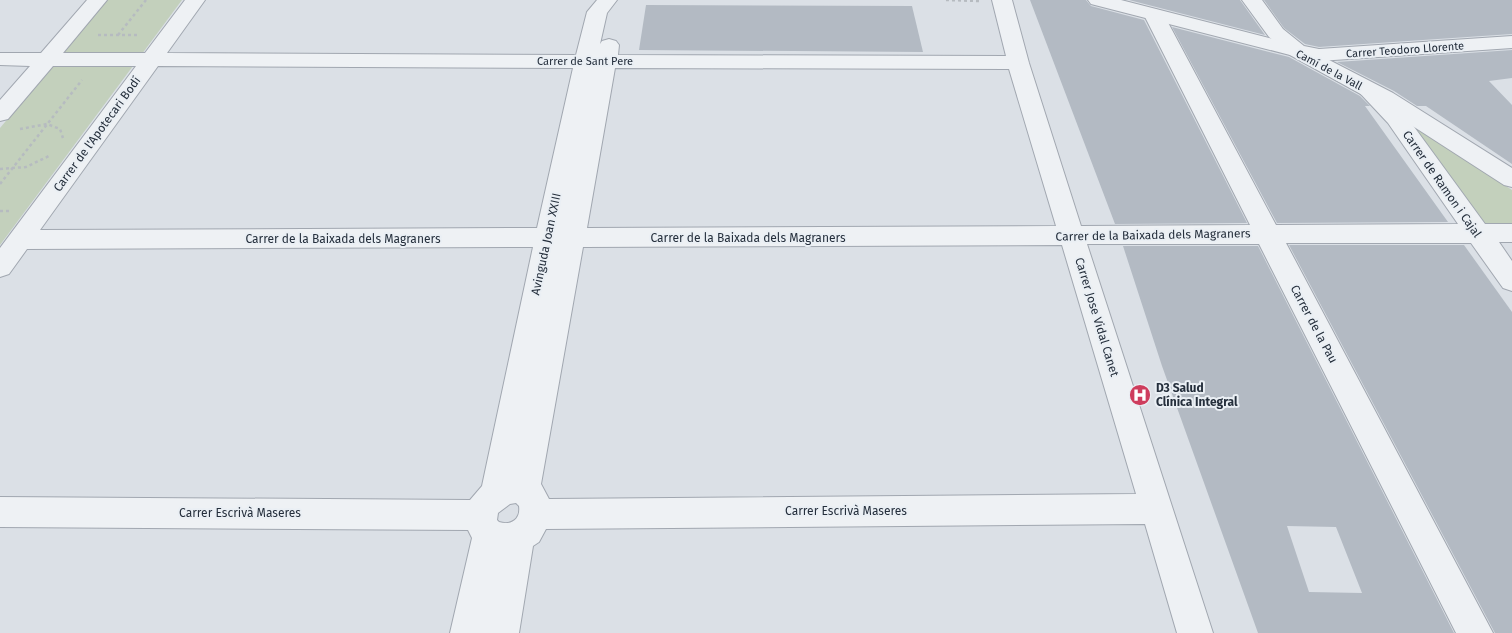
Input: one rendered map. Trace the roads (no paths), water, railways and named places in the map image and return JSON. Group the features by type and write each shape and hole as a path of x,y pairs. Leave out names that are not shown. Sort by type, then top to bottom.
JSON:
{"street":[{"path":"0,114 97,0"},
{"name":"Carrer de l'Apotecari Bodí","path":"0,267 195,0"},
{"name":"Avinguda Joan XXIII","path":"595,61 597,12 606,0"},
{"name":"Avinguda Joan XXIII","path":"501,633 508,514 595,61 616,2 615,0"},
{"name":"Carrer Jose Vidal Canet","path":"1002,0 1018,63 1195,633"},
{"name":"Camí de la Vall","path":"1098,0 1297,51 1437,130 1512,179"},
{"path":"1252,0 1276,33 1297,51"},
{"name":"Carrer de la Pau","path":"1154,15 1475,633"},
{"name":"Carrer Teodoro Llorente","path":"1297,51 1319,56 1512,42"},
{"path":"0,59 47,58"},
{"name":"Carrer de Sant Pere","path":"47,58 1018,63"},
{"name":"Carrer de Ramon i Cajal","path":"1368,90 1396,118 1512,281"},
{"path":"1477,233 1512,233"},
{"name":"Carrer de la Baixada dels Magraners","path":"20,240 1477,233"},
{"name":"Carrer Escrivà Maseres","path":"0,512 508,514 1156,509"},
{"name":"Avinguda Joan XXIII","path":"468,633 508,514"}],"place":[{"name":"D3 Salud Clínica Integral","path":"1140,395"}]}
